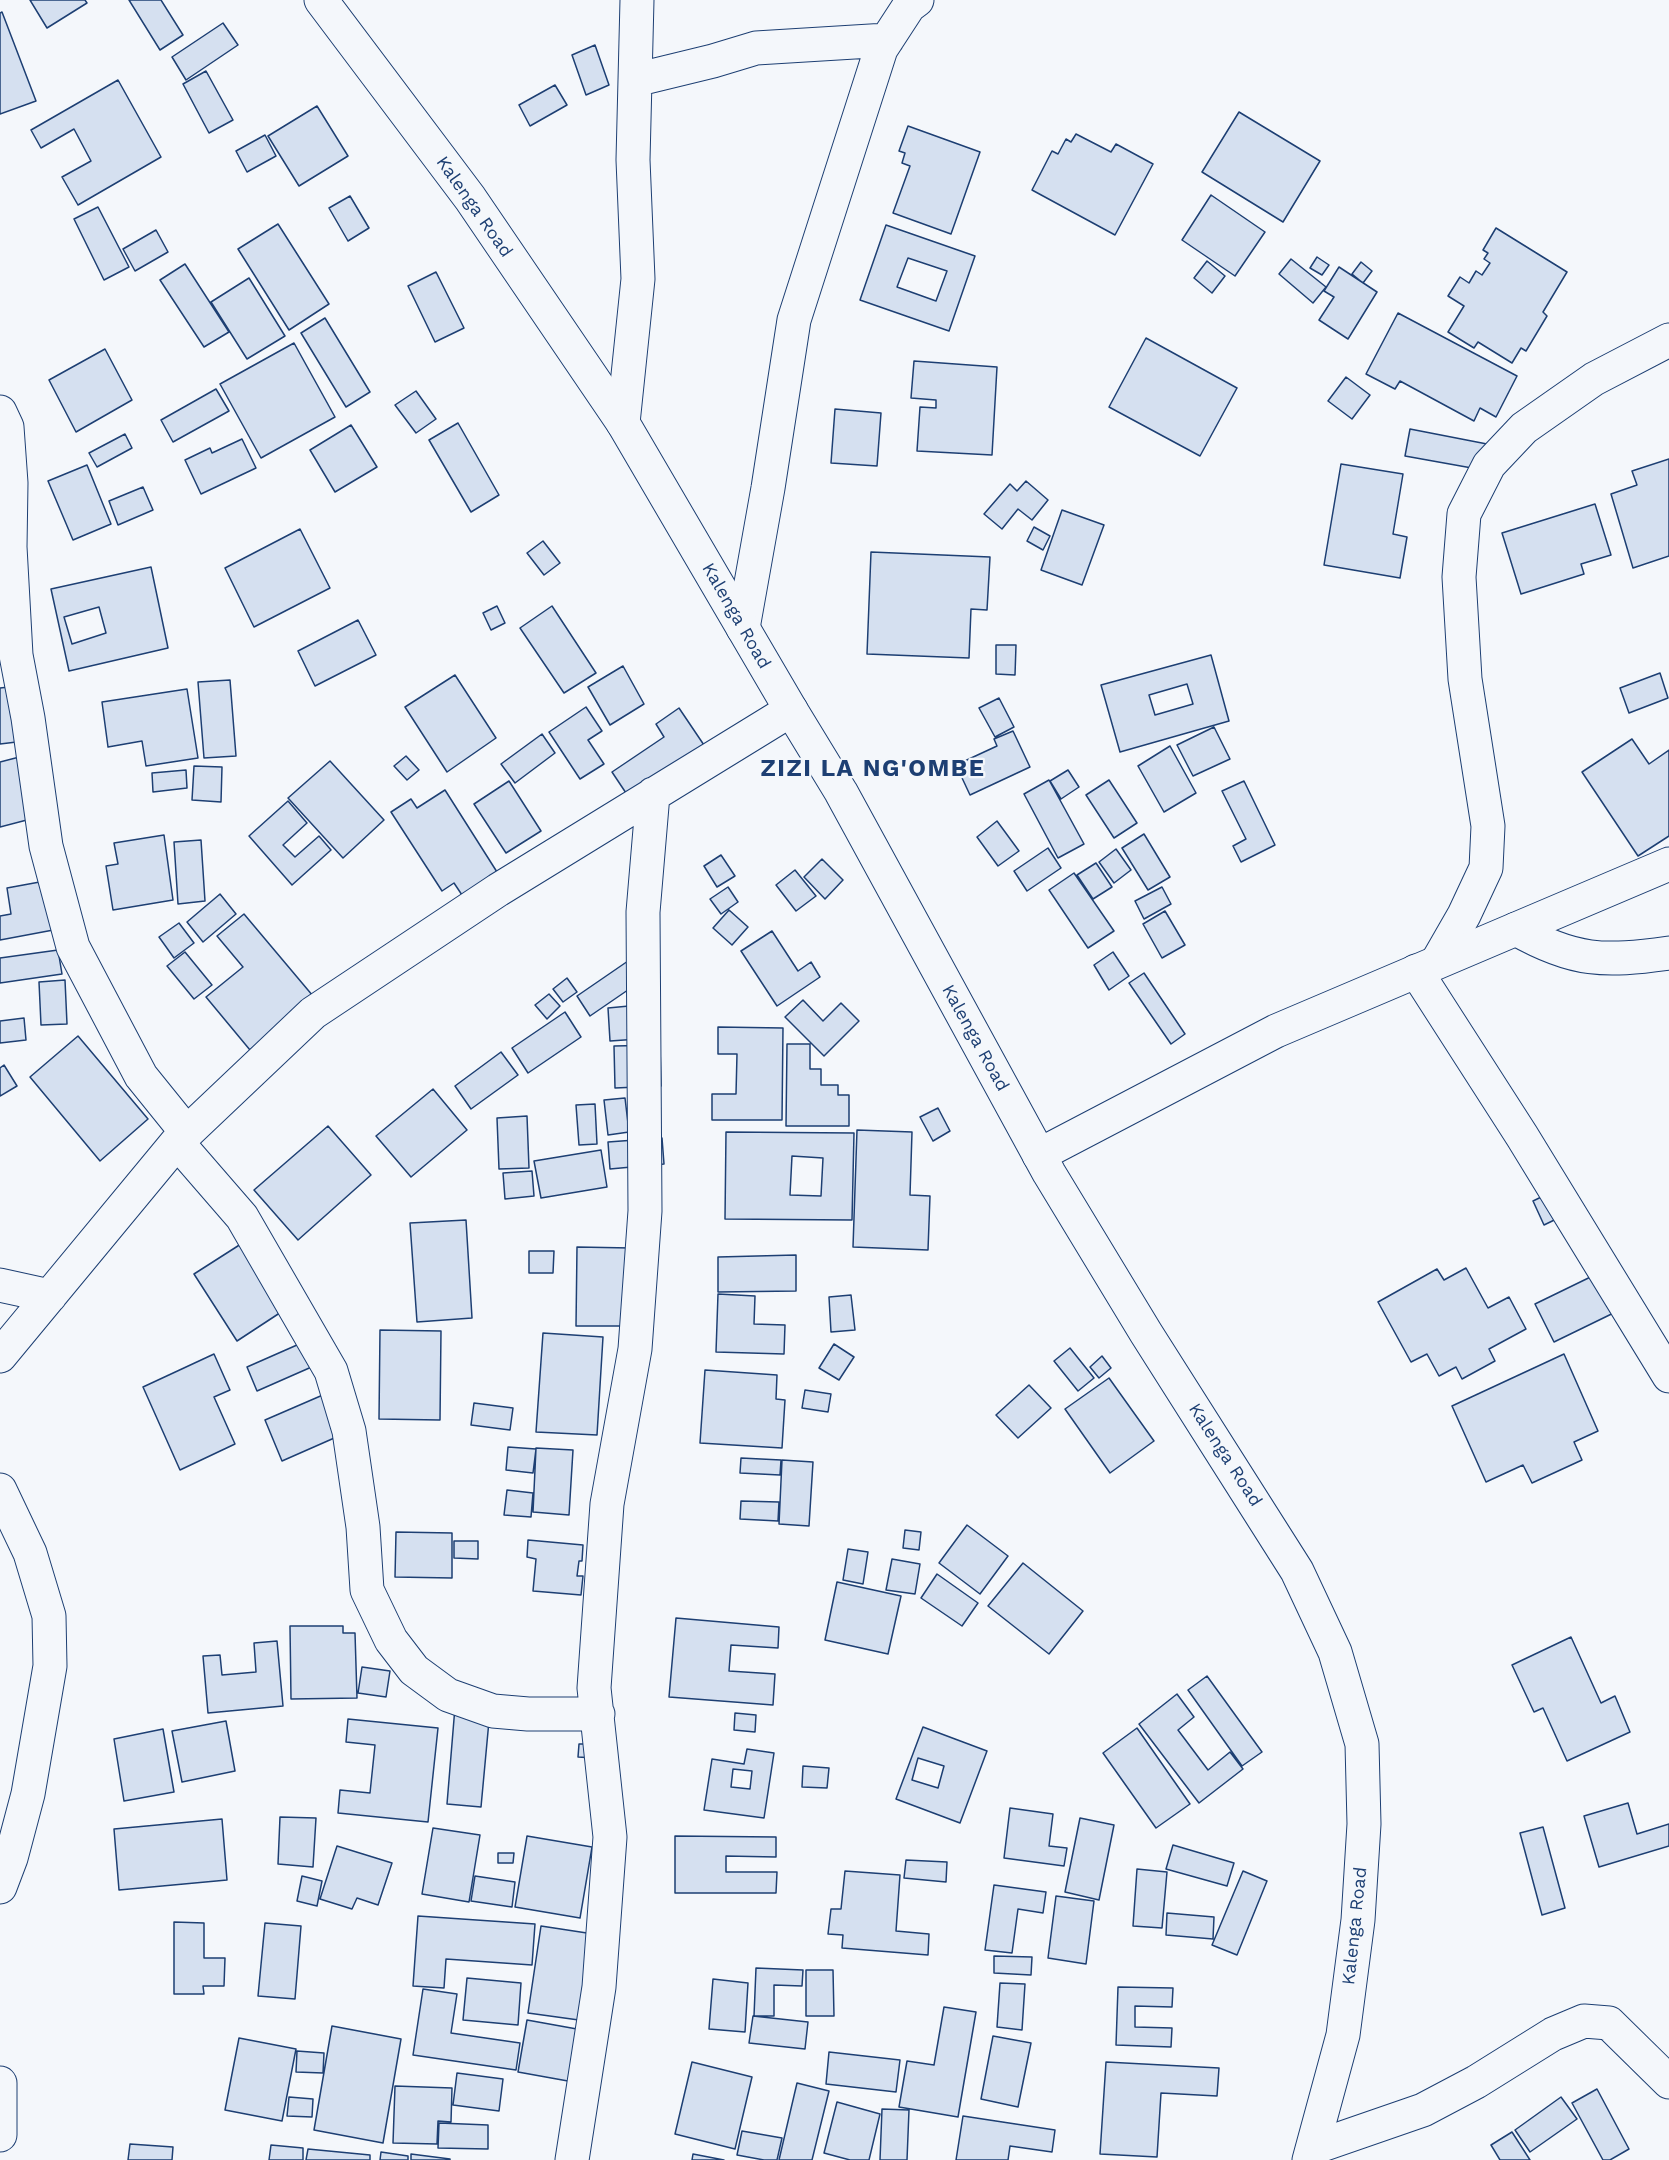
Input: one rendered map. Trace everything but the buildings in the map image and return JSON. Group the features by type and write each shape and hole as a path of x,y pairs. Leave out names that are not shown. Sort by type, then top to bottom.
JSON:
{"street":[{"name":"Kalenga Road","path":"321,0 470,198 623,423 841,792 1039,1155 1146,1334 1297,1571 1335,1652 1362,1743 1364,1824 1358,1920 1343,2035 1311,2154"},
{"path":"623,423 638,279 633,160 637,0"},
{"path":"743,628 794,320 881,49 909,6 917,0"},
{"path":"635,80 756,48 887,40"},
{"path":"1426,967 1464,915 1486,868 1488,826 1465,679 1459,577 1464,514 1490,465 1524,428 1594,379 1669,340"},
{"path":"0,412 7,427 11,483 10,547 16,655 49,858 73,947 141,1076 182,1138 242,1217 331,1371 349,1431 363,1527 367,1590 391,1640 414,1670 448,1695 493,1711 528,1714 597,1714"},
{"path":"0,1356 182,1138 313,1013 498,890 791,710"},
{"path":"572,2160 599,1987 610,1838 594,1688 607,1504 635,1349 645,1211 643,912 654,794"},
{"path":"1039,1155 1276,1031 1669,864"},
{"path":"1516,929 1543,945 1574,955 1598,958 1669,953"},
{"path":"1426,967 1522,1136 1669,1376"},
{"path":"0,1285 50,1296"},
{"path":"0,1490 30,1553 49,1616 50,1666 28,1794 11,1858 0,1887"},
{"path":"1311,2154 1423,2110 1476,2082 1553,2034 1584,2021 1609,2023 1669,2082"},
{"path":"0,2084 0,2135"}],"district":[{"name":"ZIZI LA NG'OMBE","path":"873,769"}]}
